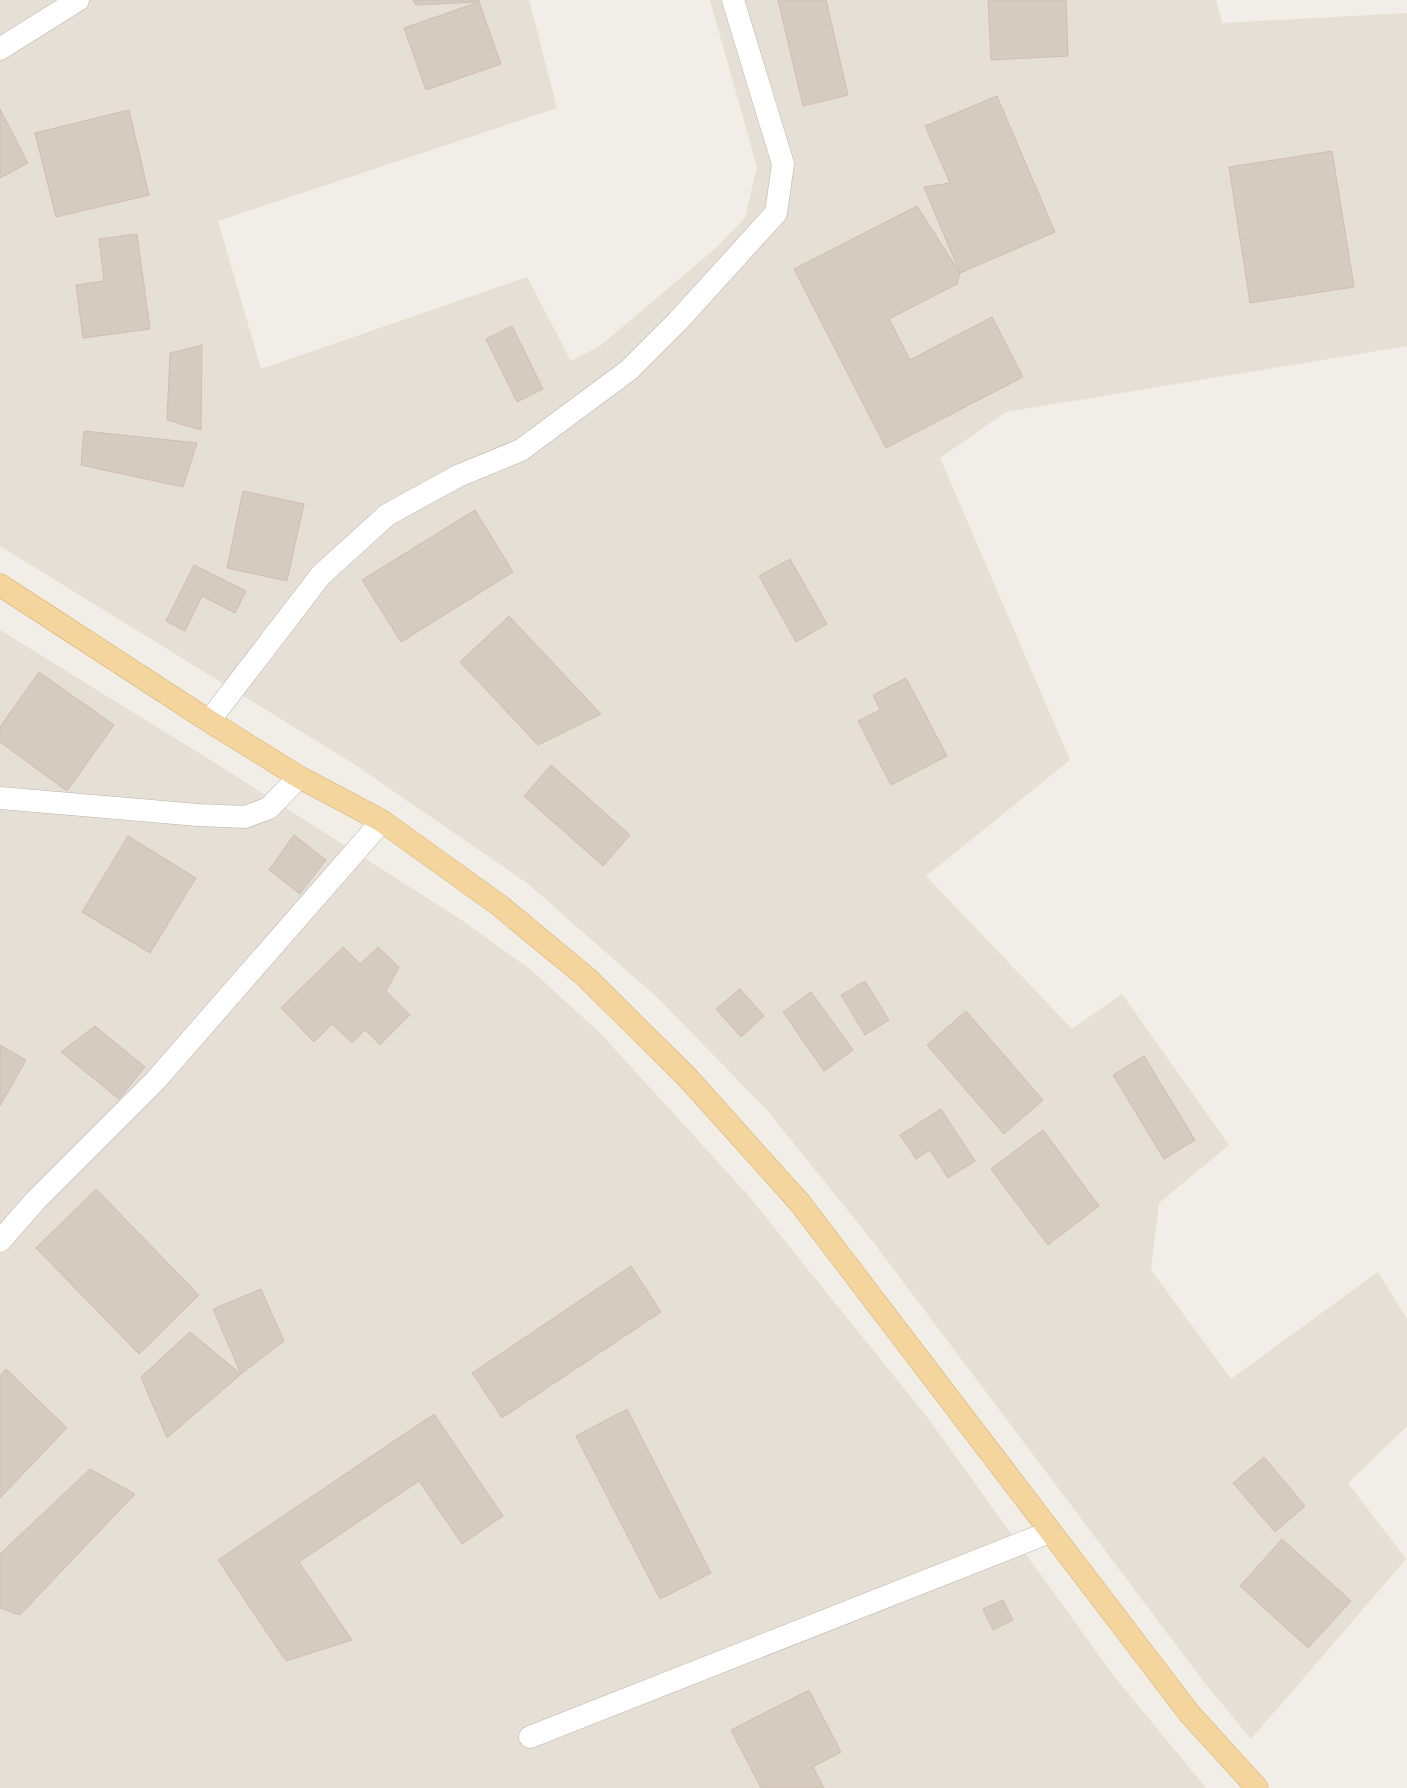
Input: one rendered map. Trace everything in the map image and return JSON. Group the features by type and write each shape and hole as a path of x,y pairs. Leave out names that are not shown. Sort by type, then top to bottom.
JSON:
{"main road":[{"path":"0,585 209,721 299,777 382,821 499,906 586,977 688,1077 800,1203 1189,1713 1257,1788"}],"street":[{"path":"0,49 78,0"},
{"path":"209,721 321,575 381,520 387,515 458,476 521,450 628,370 678,321 776,213 783,164 733,0"},
{"path":"0,798 198,815 245,817 269,808 299,777"},
{"path":"0,1241 36,1200 155,1081 382,821"},
{"path":"530,1737 1050,1532"}],"shaded area":[{"path":"0,0 529,0 557,108 218,221 261,369 527,277 571,361 600,346 716,248 745,218 757,167 710,0 1216,0 1222,23 1407,13 1407,346 1006,412 940,458 1070,760 926,876 1072,1029 1122,994 1229,1145 1159,1203 1151,1270 1231,1379 1378,1272 1407,1319 1407,1426 1348,1483 1406,1559 1251,1739 1204,1682 874,1243 767,1110 658,998 527,883 354,764 0,546"},
{"path":"0,630 223,768 460,919 531,970 601,1034 747,1194 927,1417 1113,1675 1206,1788 0,1788"}],"building":[{"path":"413,0 479,0 479,2 416,5"},
{"path":"778,0 826,0 848,95 803,106"},
{"path":"988,0 1066,0 1068,56 991,60"},
{"path":"479,2 501,64 426,90 404,28"},
{"path":"997,96 1055,232 960,273 924,187 950,183 925,126"},
{"path":"0,109 28,163 0,178"},
{"path":"129,110 149,195 56,217 35,133"},
{"path":"1332,151 1354,287 1250,303 1229,167"},
{"path":"917,206 960,273 957,284 889,319 910,360 992,317 1023,377 886,448 794,269"},
{"path":"137,234 150,329 83,338 76,285 104,281 99,239"},
{"path":"512,326 543,389 517,402 486,339"},
{"path":"202,345 201,430 167,420 170,353"},
{"path":"84,431 197,443 183,487 81,465"},
{"path":"243,491 304,504 287,581 227,568"},
{"path":"475,510 513,572 401,642 362,580"},
{"path":"790,559 827,624 796,642 759,576"},
{"path":"194,565 246,591 235,613 202,596 185,631 166,621"},
{"path":"509,616 601,714 538,745 460,662"},
{"path":"39,672 114,725 67,791 0,742 0,727"},
{"path":"906,678 947,756 891,785 858,721 880,710 873,695"},
{"path":"551,765 630,835 603,866 524,796"},
{"path":"294,835 326,860 300,894 269,870"},
{"path":"128,836 196,878 150,953 82,912"},
{"path":"343,947 360,964 378,947 399,967 386,991 410,1015 380,1045 365,1030 352,1043 332,1024 314,1042 281,1008"},
{"path":"865,981 889,1020 865,1035 841,995"},
{"path":"740,989 764,1016 741,1037 716,1009"},
{"path":"811,992 853,1050 824,1071 783,1012"},
{"path":"966,1011 1043,1100 1004,1134 927,1045"},
{"path":"95,1026 145,1067 119,1099 61,1052"},
{"path":"0,1045 26,1060 0,1106"},
{"path":"1144,1056 1195,1140 1164,1159 1113,1075"},
{"path":"941,1109 975,1161 948,1178 930,1150 916,1159 900,1135"},
{"path":"1043,1130 1099,1206 1048,1245 991,1169"},
{"path":"96,1189 199,1295 139,1354 36,1248"},
{"path":"631,1266 661,1312 502,1418 472,1373"},
{"path":"261,1289 284,1341 241,1374 213,1309"},
{"path":"190,1332 241,1374 167,1438 141,1377"},
{"path":"6,1369 67,1428 0,1498 0,1376"},
{"path":"627,1409 711,1573 660,1599 576,1436"},
{"path":"434,1414 503,1516 462,1544 419,1481 299,1562 352,1640 286,1661 218,1560"},
{"path":"1264,1457 1305,1506 1275,1532 1233,1483"},
{"path":"90,1469 135,1494 20,1615 0,1608 0,1554"},
{"path":"1282,1539 1351,1601 1308,1648 1240,1586"},
{"path":"1003,1600 1013,1620 993,1630 983,1609"},
{"path":"809,1690 841,1752 813,1767 824,1788 761,1788 731,1730"}]}
